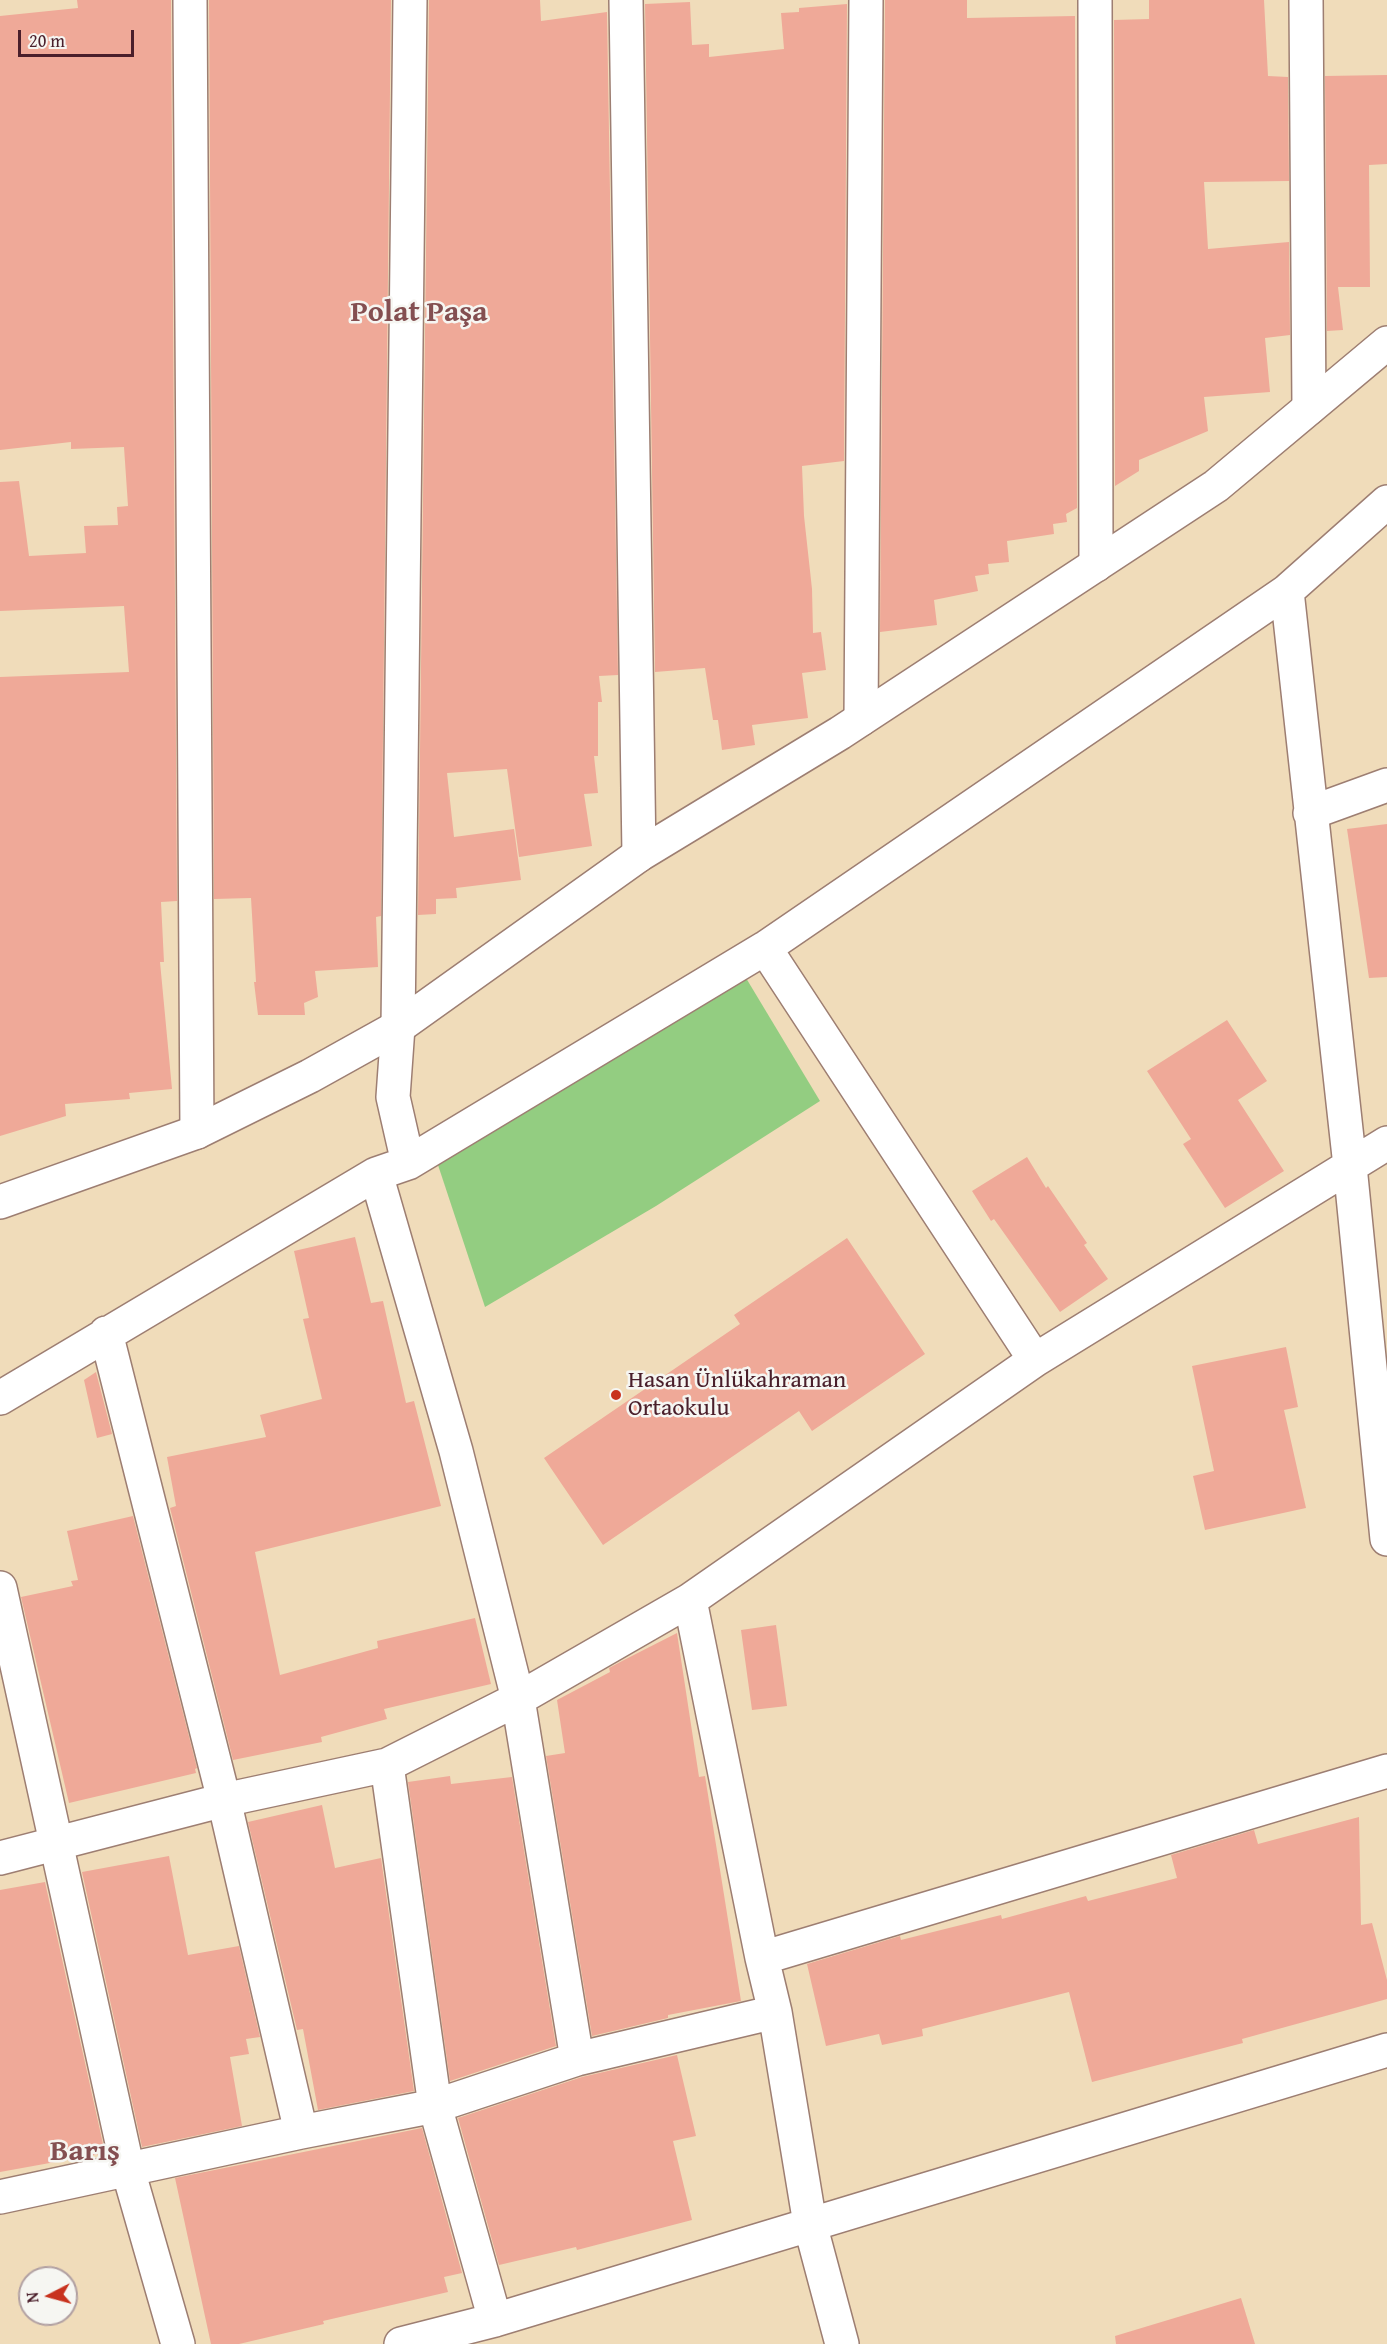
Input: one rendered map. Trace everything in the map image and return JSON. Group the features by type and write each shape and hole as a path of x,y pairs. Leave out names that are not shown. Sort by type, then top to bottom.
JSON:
{"street":[{"path":"190,0 197,1132"},
{"path":"408,1163 393,1097 398,1027 410,0"},
{"path":"626,0 639,855"},
{"path":"861,719 866,0"},
{"path":"1095,0 1096,565"},
{"path":"1306,0 1309,408"},
{"path":"0,1202 197,1132 310,1076 398,1027 639,855 861,719 1216,486 1387,343"},
{"path":"0,1398 376,1174 408,1163 765,948 1287,591 1387,502"},
{"path":"1287,591 1350,1166 1387,1539"},
{"path":"1310,813 1387,784"},
{"path":"765,948 1035,1360"},
{"path":"0,1858 224,1800 387,1765 518,1699 690,1600 1035,1360 1387,1143"},
{"path":"376,1174 456,1450 518,1699 577,2059"},
{"path":"106,1333 224,1800 301,2132"},
{"path":"0,1588 128,2170 178,2344"},
{"path":"690,1600 762,1958 775,2012 810,2223 842,2344"},
{"path":"387,1765 435,2106 495,2320"},
{"path":"762,1958 1387,1771"},
{"path":"0,2197 301,2132 435,2106 577,2059 775,2012"},
{"path":"401,2344 495,2320 1387,2050"}],"green space":[{"path":"746,978 820,1101 656,1206 485,1307 438,1165"}],"building":[{"path":"77,0 171,0 177,901 161,902 164,962 160,962 172,1089 129,1093 130,1099 65,1104 66,1116 0,1136 0,677 129,672 124,606 0,611 0,482 19,481 29,556 86,553 84,526 118,525 117,507 128,506 124,447 71,449 71,442 0,450 0,16 78,8"},
{"path":"209,0 391,0 381,916 376,917 378,967 315,971 318,997 304,1003 305,1015 258,1015 254,982 256,982 251,898 214,899"},
{"path":"429,0 540,0 541,21 607,12 618,675 599,676 602,702 598,702 598,756 594,756 598,793 584,794 592,846 519,857 507,769 447,773 454,837 514,829 521,880 456,888 457,898 436,899 436,914 418,915"},
{"path":"885,0 967,0 967,18 1075,16 1077,508 1066,514 1067,522 1053,524 1054,534 1007,541 1009,562 988,564 989,574 975,576 978,591 934,600 937,625 880,632"},
{"path":"1149,0 1264,0 1268,76 1288,77 1289,181 1204,182 1208,249 1289,242 1290,335 1265,338 1270,392 1204,397 1208,431 1139,460 1139,471 1115,486 1114,20 1149,19"},
{"path":"690,2 692,45 709,44 709,57 784,49 781,13 799,12 799,8 847,4 844,461 802,466 804,516 812,589 813,633 821,632 826,670 802,673 808,718 752,725 755,745 722,750 718,720 713,720 705,668 655,672 645,4"},
{"path":"1387,75 1387,164 1369,165 1370,287 1338,287 1343,330 1327,331 1325,76"},
{"path":"1387,824 1387,977 1369,978 1347,829"},
{"path":"1227,1020 1267,1081 1238,1100 1284,1171 1225,1208 1183,1144 1191,1139 1147,1071"},
{"path":"1027,1157 1046,1188 1048,1186 1087,1243 1084,1245 1108,1279 1060,1312 994,1219 991,1221 972,1191"},
{"path":"355,1237 371,1303 383,1301 406,1403 414,1401 441,1506 255,1552 280,1675 378,1648 377,1641 475,1618 491,1684 384,1709 387,1719 321,1737 322,1742 233,1760 170,1508 176,1506 167,1457 266,1437 260,1415 322,1399 303,1319 309,1318 294,1251"},
{"path":"847,1238 925,1354 812,1431 799,1411 603,1545 544,1458 740,1324 734,1315"},
{"path":"1286,1347 1298,1407 1284,1410 1306,1508 1205,1530 1193,1476 1214,1471 1192,1366"},
{"path":"96,1372 112,1434 97,1438 84,1380"},
{"path":"133,1516 197,1768 196,1773 69,1803 21,1597 73,1586 71,1581 78,1580 67,1531"},
{"path":"776,1625 787,1706 752,1710 741,1630"},
{"path":"677,1633 699,1777 705,1776 741,2001 668,2015 668,2018 592,2036 546,1756 565,1753 557,1700 610,1672 609,1668"},
{"path":"450,1776 451,1784 512,1777 556,2046 450,2081 408,1782"},
{"path":"322,1805 335,1868 381,1858 414,2091 318,2110 303,2029 297,2030 248,1822"},
{"path":"1359,1817 1361,1925 1372,1923 1387,1980 1387,1999 1242,2039 1243,2043 1092,2082 1069,1992 922,2029 923,2036 882,2045 879,2034 826,2046 807,1964 900,1936 901,1940 1001,1915 1002,1919 1086,1896 1088,1901 1177,1878 1171,1855 1254,1830 1258,1844"},
{"path":"169,1856 188,1955 239,1946 260,2037 246,2039 249,2054 230,2057 242,2126 142,2147 82,1872"},
{"path":"45,1882 105,2153 0,2172 0,1890"},
{"path":"677,2055 696,2136 673,2141 692,2220 577,2250 576,2247 499,2265 458,2118 582,2077"},
{"path":"422,2128 462,2273 444,2277 448,2292 323,2321 324,2324 239,2344 211,2344 175,2178"},
{"path":"1241,2298 1255,2344 1116,2344 1115,2336"}],"place":[{"name":"Hasan Ünlükahraman Ortaokulu","path":"616,1395"}],"district":[{"name":"Polat Paşa","path":"419,313"},
{"name":"Barış","path":"85,2152"}]}
